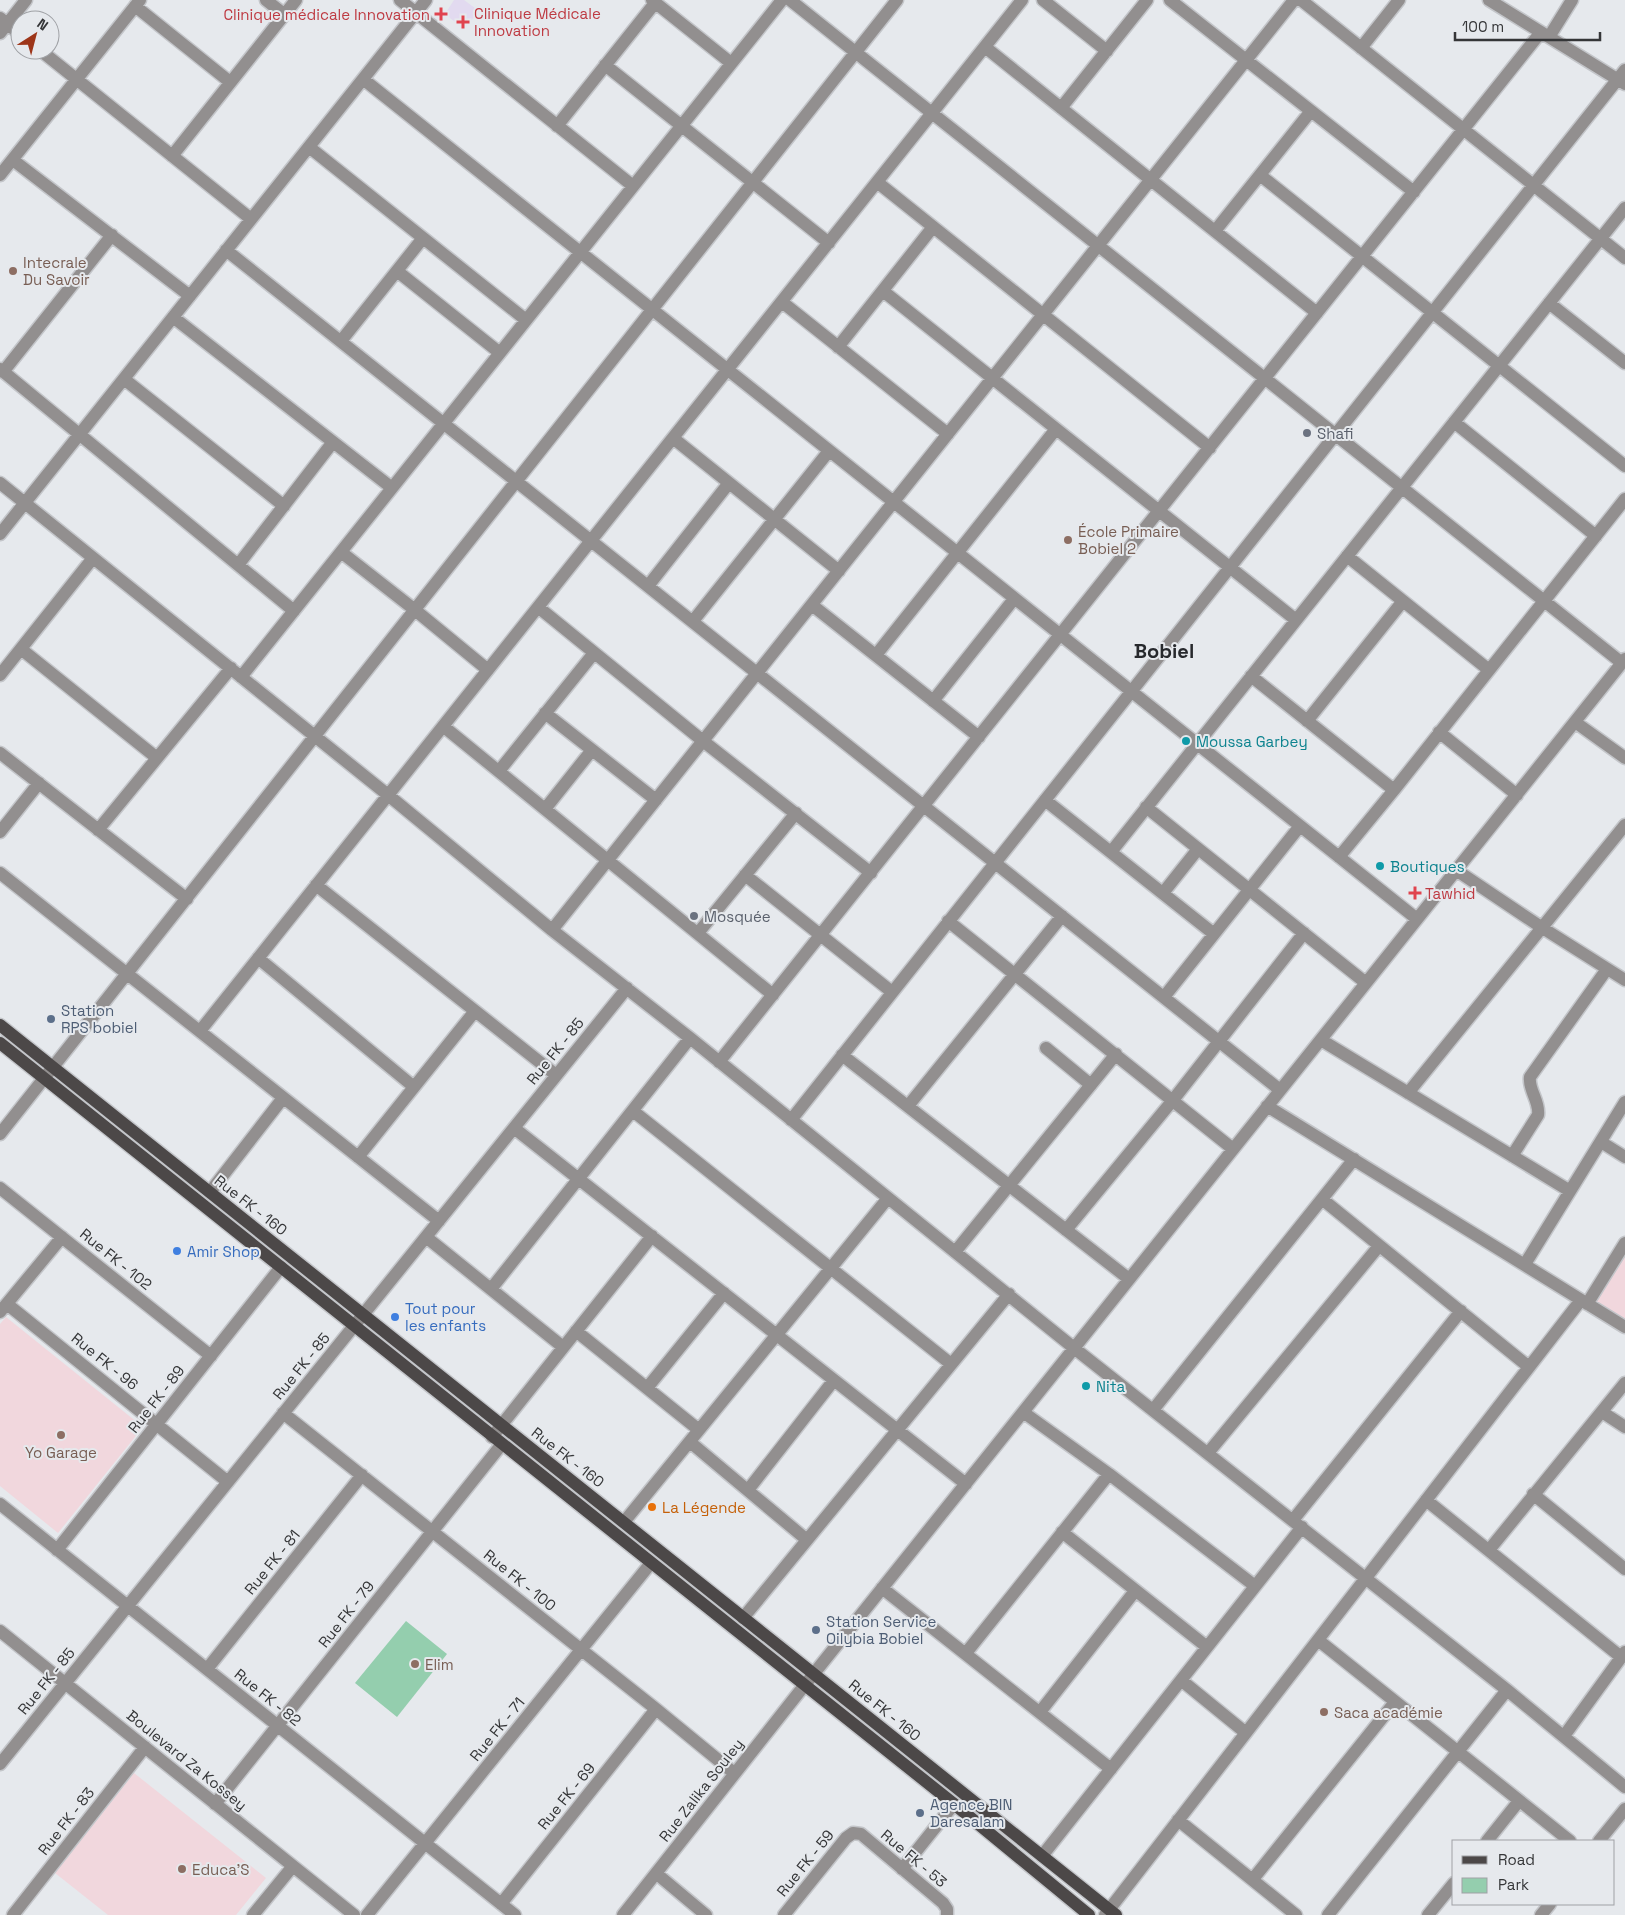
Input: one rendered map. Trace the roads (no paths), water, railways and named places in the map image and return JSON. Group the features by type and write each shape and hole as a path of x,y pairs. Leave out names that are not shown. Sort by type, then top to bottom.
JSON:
{"main road":[{"name":"Rue FK - 160","path":"0,1025 500,1425 814,1673 1110,1913"},
{"name":"Rue FK - 160","path":"0,1043 954,1804 1089,1915"}],"street":[{"path":"2,25 26,0"},
{"path":"266,0 285,15"},
{"path":"172,156 296,0"},
{"path":"400,0 633,186"},
{"path":"0,534 426,0"},
{"path":"241,677 782,0"},
{"path":"790,0 1544,601 1623,661"},
{"path":"0,1134 897,0"},
{"path":"200,1031 1022,0"},
{"path":"1043,0 1107,51"},
{"path":"1061,108 1147,0"},
{"path":"1170,0 1414,192"},
{"path":"552,930 1294,0"},
{"path":"1301,0 1625,258"},
{"path":"1361,48 1399,0"},
{"path":"791,1120 1534,186 1623,78 1545,35 1489,0"},
{"path":"720,1062 1414,192 1572,0"},
{"path":"557,126 653,1 731,63"},
{"path":"0,175 138,3 230,82"},
{"path":"984,48 1317,313"},
{"path":"53,60 251,219"},
{"path":"605,65 828,243"},
{"path":"363,79 1417,919"},
{"path":"1215,231 1311,111"},
{"path":"308,147 526,320"},
{"path":"12,160 190,296"},
{"path":"1260,175 1625,466"},
{"path":"877,182 1210,448"},
{"path":"1111,852 1625,208"},
{"path":"838,347 933,228"},
{"path":"112,235 2,371 294,611"},
{"path":"341,341 423,238"},
{"path":"226,250 1280,1090"},
{"path":"397,271 500,353"},
{"path":"883,291 1296,620"},
{"path":"782,302 948,434"},
{"path":"1549,303 1625,363"},
{"path":"173,317 392,488"},
{"path":"124,379 284,506"},
{"path":"1454,422 1596,536"},
{"path":"876,655 1056,429"},
{"path":"673,438 839,571"},
{"path":"238,565 334,442"},
{"path":"693,621 829,451"},
{"path":"0,483 388,795 552,930 720,1062 1074,1348 1507,1690 1625,1787"},
{"path":"648,586 729,483"},
{"path":"1339,857 1625,499"},
{"path":"341,552 488,670"},
{"path":"1347,556 1489,670"},
{"path":"0,675 93,558"},
{"path":"933,701 1014,599"},
{"path":"1308,721 1403,601"},
{"path":"812,604 979,737"},
{"path":"538,607 703,741 871,873"},
{"path":"21,649 156,758"},
{"path":"499,771 594,653"},
{"name":"Rue Zalika Souley","path":"623,1915 657,1874 734,1773 1623,661"},
{"path":"98,830 230,668"},
{"path":"1251,676 1394,790"},
{"path":"545,713 656,800"},
{"path":"1575,722 1625,758"},
{"path":"443,726 773,995"},
{"path":"1439,732 1517,795"},
{"path":"545,809 592,750"},
{"path":"0,753 187,898"},
{"path":"0,832 39,784"},
{"path":"1045,800 1214,934"},
{"path":"1146,808 1366,982"},
{"path":"698,933 796,813"},
{"path":"1408,1093 1625,825"},
{"path":"1164,997 1300,826"},
{"path":"1163,893 1198,849"},
{"path":"1456,870 1541,928 1625,980"},
{"path":"0,873 439,1221"},
{"path":"745,875 892,992"},
{"path":"316,885 556,1075"},
{"path":"908,1106 1062,916"},
{"path":"948,921 1233,1149"},
{"path":"1066,1230 1173,1100 1304,933"},
{"path":"258,958 414,1087"},
{"path":"1512,1156 1538,1114 1539,1109 1530,1077 1607,969"},
{"name":"Rue FK - 85","path":"0,1764 627,988"},
{"path":"358,1157 475,1011"},
{"path":"491,1289 690,1038"},
{"path":"1321,1040 1570,1191"},
{"path":"1046,1048 1091,1085"},
{"path":"955,1252 1116,1054"},
{"path":"842,1055 1129,1279"},
{"path":"210,1192 283,1098"},
{"path":"1526,1264 1625,1102"},
{"path":"1267,1106 1526,1264 1625,1327"},
{"path":"633,1111 951,1364"},
{"path":"514,1128 966,1484"},
{"path":"1601,1142 1625,1157"},
{"path":"1153,1410 1354,1159"},
{"name":"Rue FK - 102","path":"0,1188 211,1356"},
{"path":"624,1522 888,1198"},
{"path":"1322,1199 1529,1367"},
{"name":"Rue FK - 79","path":"215,1804 432,1531 497,1441 500,1425 652,1236"},
{"path":"4,1308 62,1237"},
{"path":"426,1237 563,1347"},
{"path":"1110,1913 1178,1820 1529,1367 1584,1302 1625,1243"},
{"path":"1208,1453 1379,1246"},
{"name":"Rue FK - 89","path":"57,1550 282,1268"},
{"path":"647,1388 724,1293"},
{"path":"743,1618 1008,1294"},
{"name":"Rue FK - 96","path":"4,1308 157,1424 228,1482"},
{"path":"1042,1856 1255,1586 1297,1524 1461,1311"},
{"path":"576,1331 699,1430"},
{"path":"748,1490 834,1380"},
{"path":"1489,1550 1625,1382"},
{"path":"1023,1412 1255,1586"},
{"path":"1602,1412 1625,1426"},
{"name":"Rue FK - 100","path":"283,1413 734,1773"},
{"path":"690,1442 807,1540"},
{"path":"966,1653 1108,1474"},
{"name":"Rue FK - 81","path":"207,1669 362,1475"},
{"path":"1533,1494 1625,1569"},
{"path":"1426,1500 1623,1655 1564,1736"},
{"name":"Rue FK - 82","path":"0,1504 515,1915"},
{"path":"1062,1532 1207,1647"},
{"name":"Rue FK - 71","path":"367,1915 651,1563"},
{"path":"882,1588 1111,1768"},
{"path":"1040,1712 1136,1590"},
{"name":"Boulevard Za Kossey","path":"0,1631 354,1915"},
{"path":"1318,1640 1569,1840"},
{"path":"1181,1680 1246,1733"},
{"path":"1328,1915 1507,1690"},
{"path":"1254,1879 1395,1702"},
{"name":"Rue FK - 69","path":"501,1904 656,1709"},
{"name":"Rue FK - 83","path":"13,1915 145,1747"},
{"path":"1488,1840 1519,1801"},
{"path":"902,1869 954,1804"},
{"path":"1600,1840 1625,1809"},
{"path":"1178,1820 1254,1879 1296,1915"},
{"name":"Rue FK - 53","path":"853,1833 860,1834 943,1902 947,1909 947,1915"},
{"name":"Rue FK - 59","path":"786,1914 846,1838 853,1833"},
{"path":"253,1915 293,1866"},
{"path":"657,1874 706,1915"},
{"path":"1428,1915 1452,1885"},
{"path":"1541,1915 1549,1905"}],"place":[{"name":"Clinique médicale Innovation","path":"441,14"},
{"name":"Clinique Médicale Innovation","path":"463,22"},
{"name":"Intecrale Du Savoir","path":"13,271"},
{"name":"Shafi","path":"1307,433"},
{"name":"École Primaire Bobiel 2","path":"1068,540"},
{"name":"Moussa Garbey","path":"1186,741"},
{"name":"Boutiques","path":"1380,866"},
{"name":"Tawhid","path":"1415,893"},
{"name":"Mosquée","path":"694,916"},
{"name":"Station RPS bobiel","path":"51,1019"},
{"name":"Amir Shop","path":"177,1251"},
{"name":"Tout pour les enfants","path":"395,1317"},
{"name":"Nita","path":"1086,1386"},
{"name":"Yo Garage","path":"61,1435"},
{"name":"La Légende","path":"652,1507"},
{"name":"Station Service Oilybia Bobiel","path":"816,1630"},
{"name":"Elim","path":"415,1664"},
{"name":"Saca académie","path":"1324,1712"},
{"name":"Agence BIN Daresalam","path":"920,1813"},
{"name":"Educa'S","path":"182,1869"}],"district":[{"name":"Bobiel","path":"1164,651"}]}
